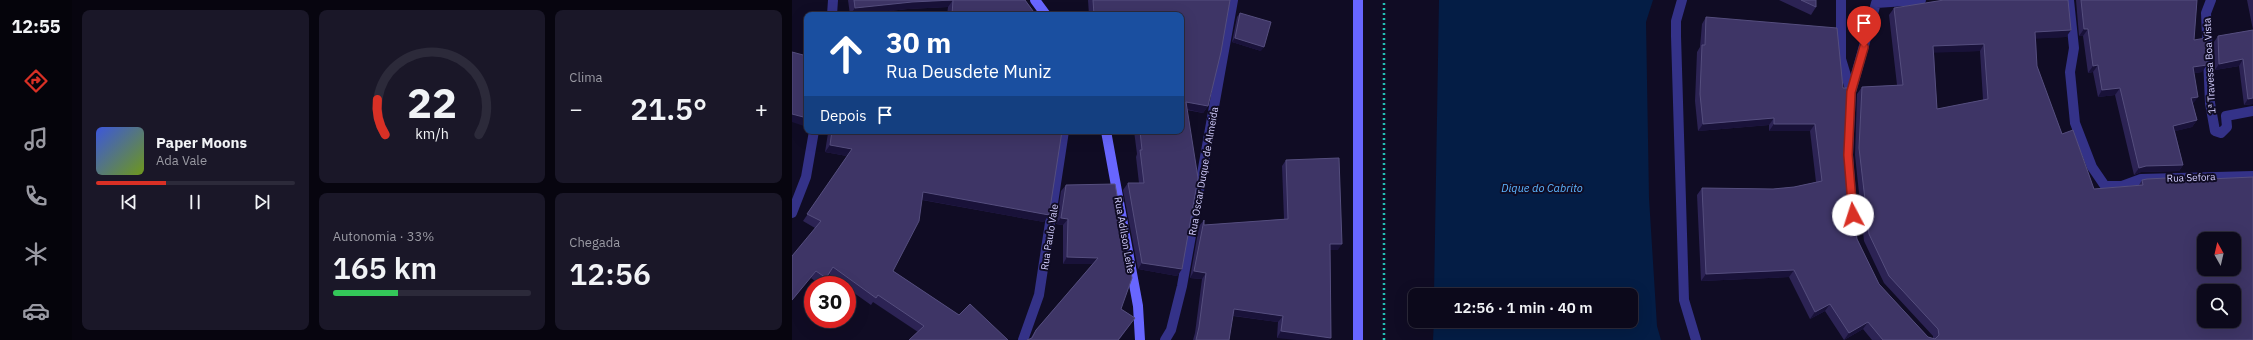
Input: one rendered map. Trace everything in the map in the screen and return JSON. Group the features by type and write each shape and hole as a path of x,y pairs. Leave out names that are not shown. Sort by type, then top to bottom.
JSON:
{"street":[{"path":"832,12 833,0"},
{"path":"1035,0 1044,12"},
{"name":"Rua Oscar Duque de Almeida","path":"1165,340 1171,330 1182,286 1233,0"},
{"path":"1358,0 1358,340"},
{"path":"1682,0 1676,21 1676,36 1684,300 1696,340"},
{"path":"1841,0 1841,59 1851,92"},
{"path":"1853,208 1848,155 1851,92 1876,2 1921,0"},
{"name":"Rua Sefora","path":"2069,0 2074,48 2070,72 2075,123 2092,167 2105,186 2113,188 2141,178 2253,176"},
{"name":"1ª Travessa Boa Vista","path":"2211,0 2206,13 2210,103 2215,131 2221,132 2227,128 2226,116 2253,111"},
{"path":"792,213 806,177 813,134"},
{"name":"Rua Paulo Vale","path":"1023,340 1039,296 1064,134"},
{"name":"Rua Adilson Leite","path":"1107,134 1138,306 1140,340"}],"path":[{"path":"1384,0 1384,340"}],"water":[{"name":"Dique do Cabrito","path":"1439,0 1653,0 1646,22 1649,198 1657,326 1661,340 1433,340 1434,328 1638,328 1638,288 1434,288"}],"building":[{"path":"854,0 953,0 912,2 855,8"},
{"path":"953,0 1025,0 1034,12 952,12"},
{"path":"1093,0 1230,0 1221,52 1208,106 1186,102 1198,178 1182,269 1142,263 1128,183 1144,183 1140,150 1142,150 1140,134 1184,134 1184,12 1094,12"},
{"path":"1801,0 1816,0 1816,7"},
{"path":"1944,0 2068,0 2071,30 2035,32 2037,66 2062,134 2073,130 2094,189 2143,185 2142,180 2147,179 2187,177 2187,180 2253,177 2253,340 1883,340 1868,322 1849,333 1830,304 1815,312 1794,270 1706,274 1702,188 1773,189 1794,187 1822,181 1815,124 1774,124 1774,118 1703,124 1700,94 1702,45 1705,45 1706,17 1837,28 1843,88 1849,88 1846,149 1857,239 1879,284 1928,337 1935,339 1939,335 1938,329 1889,276 1869,234 1859,148 1862,87 1903,85 1894,8","holes":["1984,44 1988,99 1937,109 1933,46"]},
{"path":"2081,0 2197,0 2194,40 2206,38 2207,65 2193,67 2198,97 2191,98 2197,120 2173,126 2183,165 2146,166 2139,168 2120,88 2102,90 2098,65 2093,66 2088,29 2084,29"},
{"path":"1240,13 1271,22 1264,47 1235,38"},
{"path":"2253,30 2253,98 2248,99 2243,59 2219,64 2218,36"},
{"path":"792,52 804,55 804,117 792,114"},
{"path":"832,134 1062,134 1049,215 923,192 919,221 893,271 959,315 970,304 1008,340 909,340 924,326 878,295 876,298 856,284 856,276 845,276 833,267 827,276 823,276 816,271 812,276 804,276 804,286 792,300 792,256 821,221 807,214 852,149 830,145"},
{"path":"1339,158 1342,244 1330,244 1331,338 1281,331 1283,316 1234,309 1229,340 1196,340 1206,273 1194,271 1204,220 1204,225 1288,219 1286,160"},
{"path":"1115,184 1132,278 1121,309 1135,318 1118,340 1027,340 1032,338 1036,330 1098,258 1067,257 1068,219 1061,218 1066,185"}],"route":[{"path":"1853,215 1848,155 1851,92 1864,47"}]}
